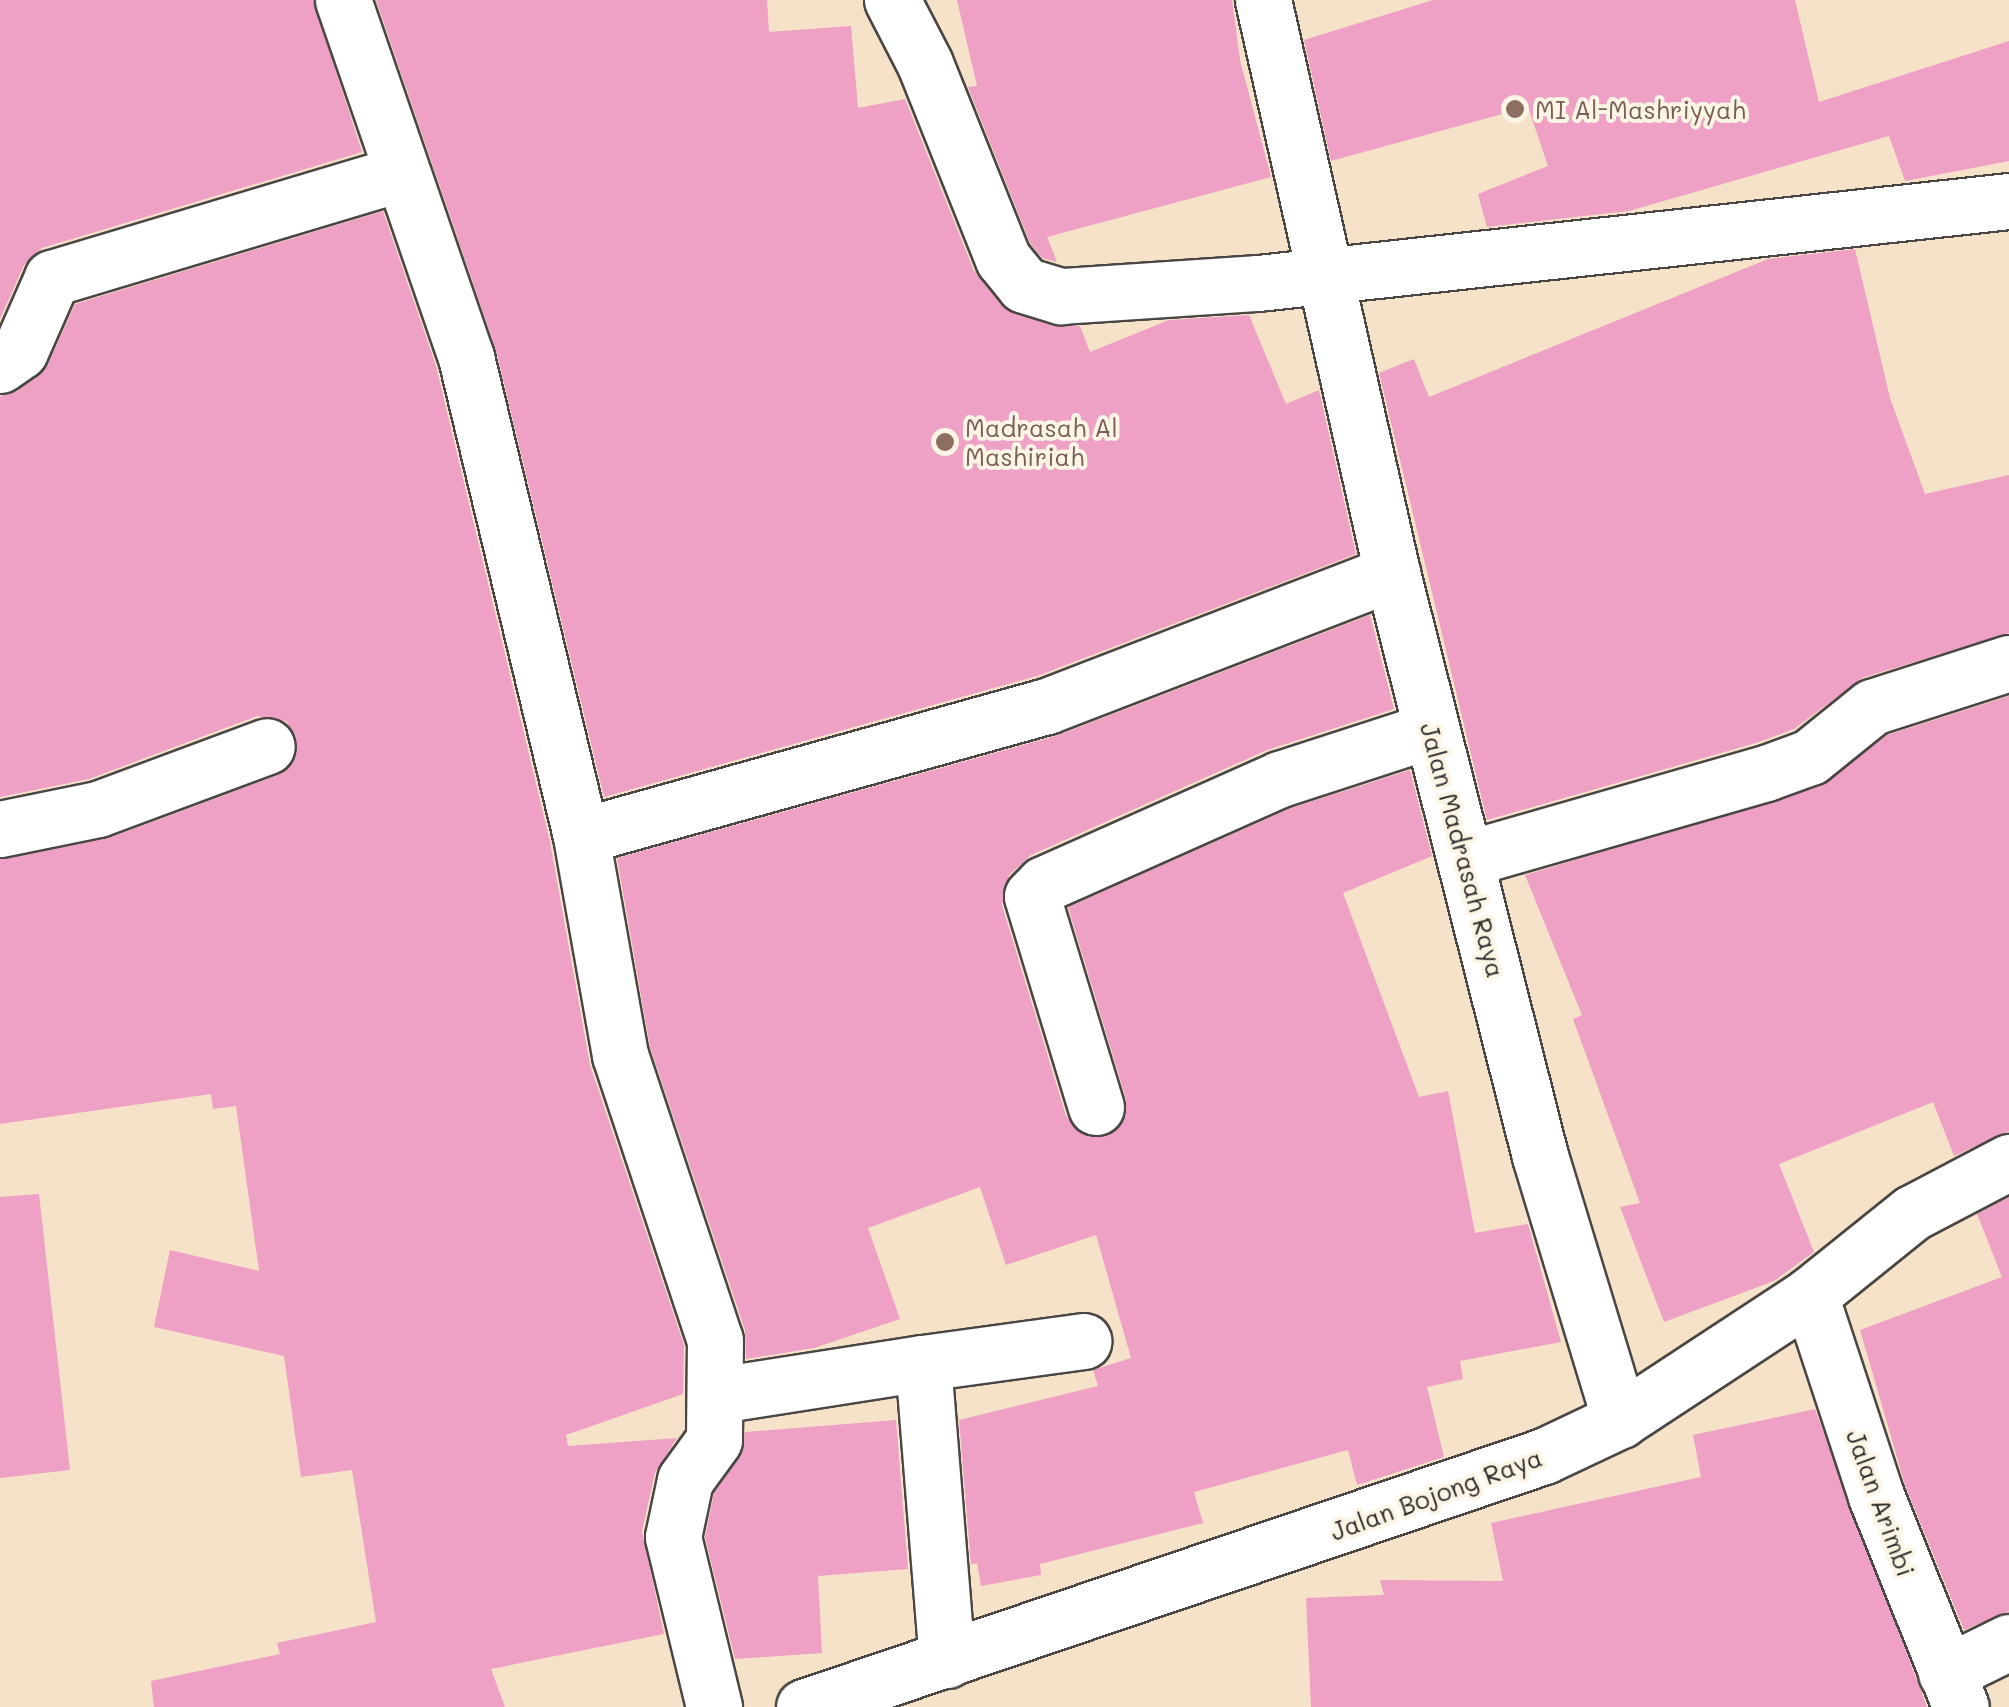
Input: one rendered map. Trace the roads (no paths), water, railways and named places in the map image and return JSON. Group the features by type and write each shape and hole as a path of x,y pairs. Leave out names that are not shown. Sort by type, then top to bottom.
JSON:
{"street":[{"path":"344,0 466,357 581,836 620,1055 715,1340 718,1394 714,1440 685,1480 673,1537 714,1707"},
{"path":"892,0 925,64 1002,259 1024,286 1061,296 1104,297 1322,276 2009,201"},
{"name":"Jalan Madrasah Raya","path":"1264,0 1322,276 1431,730 1540,1156 1620,1420"},
{"path":"0,365 20,351 52,278 401,173"},
{"path":"581,836 1047,706 1392,573"},
{"path":"1466,858 1766,773 1810,757 1872,707 2009,664"},
{"path":"1096,1107 1032,896 1044,884 1280,779 1431,730"},
{"path":"0,829 98,809 267,746"},
{"name":"Jalan Bojong Raya","path":"804,1707 1526,1463 1620,1420 1810,1295 1912,1213 2009,1162"},
{"name":"Jalan Arimbi","path":"1810,1295 1876,1496 1954,1690"},
{"path":"718,1394 1084,1341"},
{"path":"923,1364 948,1660"},
{"path":"1954,1690 2009,1642"}],"place":[{"name":"MI Al-Mashriyyah","path":"1515,109"},
{"name":"Madrasah Al Mashiriah","path":"945,442"}]}
